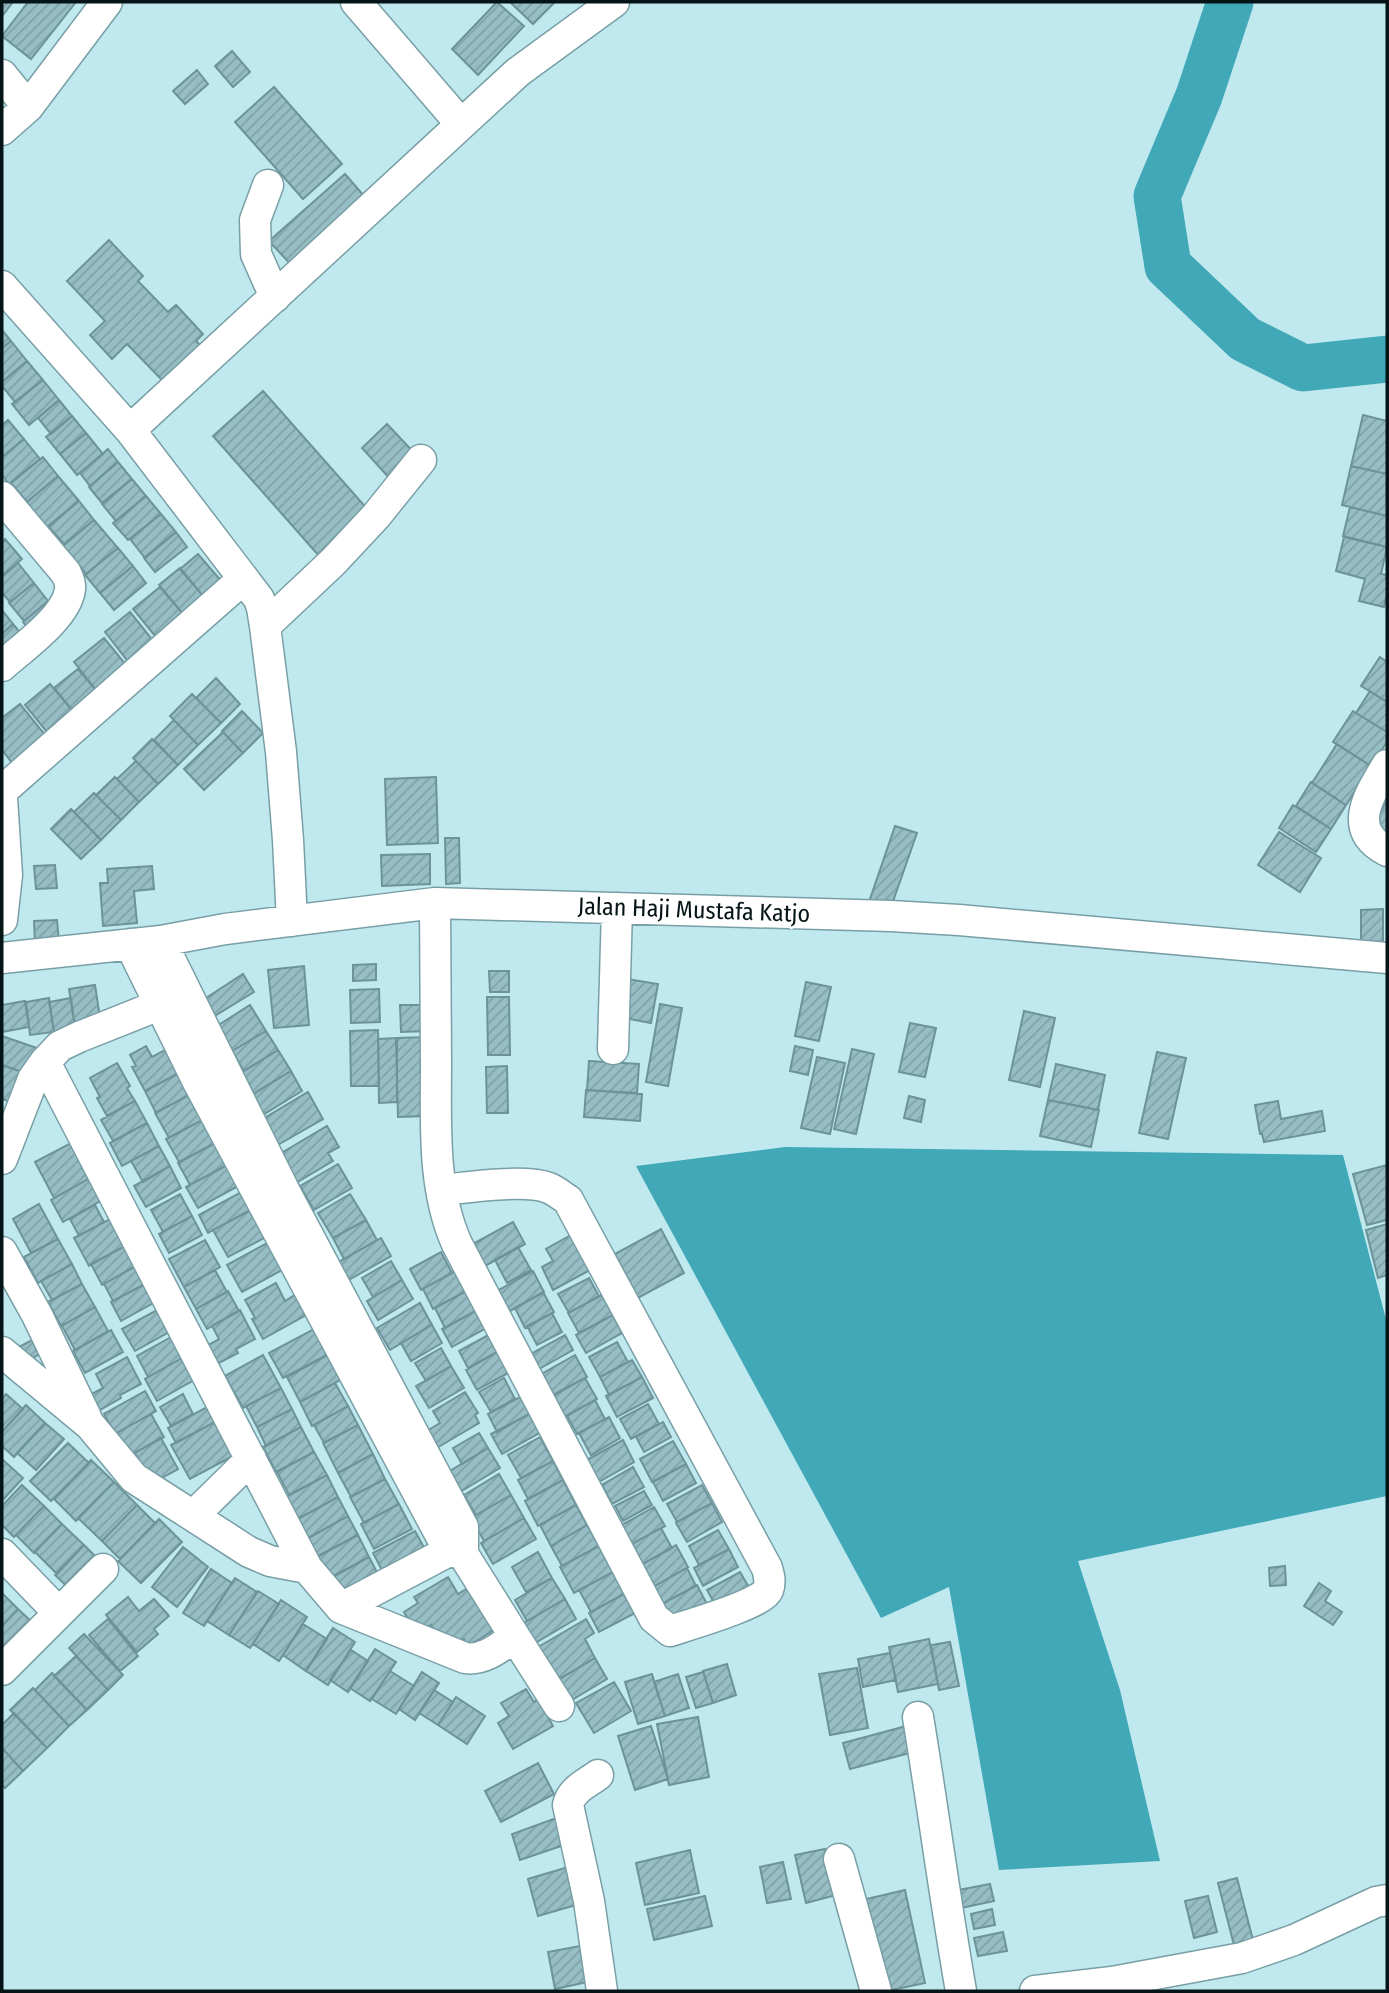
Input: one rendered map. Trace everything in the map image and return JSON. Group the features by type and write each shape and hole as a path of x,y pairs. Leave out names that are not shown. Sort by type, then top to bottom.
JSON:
{"street":[{"path":"2,131 28,107 107,2"},
{"path":"356,2 461,124"},
{"path":"130,430 518,72 614,2"},
{"path":"2,75 28,107"},
{"path":"268,185 255,220 256,254 275,297"},
{"path":"2,286 130,430 258,599 265,626 281,752 292,921"},
{"path":"265,626 333,562 376,516 421,460"},
{"path":"2,497 70,581 70,590 57,615 2,666"},
{"path":"2,791 242,580"},
{"path":"1387,765 1370,793 1363,812 1368,834 1375,845 1387,851"},
{"path":"2,798 7,875 2,920"},
{"path":"435,903 436,1136 442,1190 449,1227 457,1244 654,1618 670,1631 748,1604 764,1595 770,1579 767,1568 568,1200 539,1185 442,1190"},
{"name":"Jalan Haji Mustafa Katjo","path":"2,958 161,941 225,929 435,903 945,919 1387,958"},
{"path":"613,1049 617,908"},
{"path":"161,941 173,999 198,1082 458,1544 559,1706"},
{"path":"130,944 173,999"},
{"path":"2,1159 33,1079 61,1046 173,999"},
{"path":"45,1062 307,1568 341,1608 466,1658 475,1660 487,1655 514,1637"},
{"path":"2,1252 37,1315 90,1425"},
{"path":"2,1352 90,1425 134,1478 249,1552 270,1561 307,1568"},
{"path":"193,1516 251,1460"},
{"path":"341,1608 458,1544"},
{"path":"2,1555 59,1613"},
{"path":"2,1670 103,1569"},
{"path":"918,1717 961,1991"},
{"path":"598,1775 574,1792 568,1805 589,1901 602,1991"},
{"path":"839,1859 876,1991"},
{"path":"1035,1991 1112,1982 1242,1958 1294,1940 1376,1902 1387,1900"}],"water":[{"path":"785,1147 1343,1155 1387,1323 1387,1496 1078,1561 1120,1690 1160,1861 999,1870 949,1587 881,1618 636,1166"}],"building":[{"path":"2,2 13,2 2,16"},
{"path":"28,2 76,2 31,59 2,36"},
{"path":"497,2 524,26 478,75 452,49"},
{"path":"510,2 555,2 533,24"},
{"path":"232,51 250,72 233,87 215,66"},
{"path":"197,70 208,84 185,104 173,91"},
{"path":"274,87 342,164 303,199 235,122"},
{"path":"345,174 370,203 295,269 269,241"},
{"path":"109,240 143,276 138,281 168,312 176,305 203,334 196,341 200,345 163,381 127,344 112,359 90,335 105,321 67,281"},
{"path":"2,330 11,341 2,348"},
{"path":"11,341 27,361 2,382 2,348"},
{"path":"27,361 43,380 15,402 2,386 2,382"},
{"path":"43,380 59,400 29,425 12,404"},
{"path":"263,391 370,512 320,557 213,436"},
{"path":"59,400 72,416 51,434 38,418"},
{"path":"1363,415 1387,421 1387,474 1351,466"},
{"path":"72,416 86,433 60,454 46,437"},
{"path":"8,420 24,439 2,457 2,425"},
{"path":"387,424 418,457 392,481 362,448"},
{"path":"86,433 103,454 77,475 60,454"},
{"path":"24,439 40,459 9,484 2,475 2,457"},
{"path":"108,449 118,462 90,486 80,473"},
{"path":"43,457 58,476 27,502 11,483"},
{"path":"118,462 132,479 102,503 89,487"},
{"path":"1351,466 1387,474 1387,516 1342,505"},
{"path":"58,476 79,501 47,528 26,503"},
{"path":"132,479 146,496 116,521 102,504"},
{"path":"146,496 161,514 128,540 113,523"},
{"path":"79,501 94,520 64,544 48,526"},
{"path":"1350,507 1387,516 1387,547 1343,536"},
{"path":"161,514 176,532 145,558 130,539"},
{"path":"94,520 118,548 86,574 63,546"},
{"path":"176,532 187,547 155,572 144,558"},
{"path":"1344,537 1387,547 1381,574 1387,575 1384,607 1359,601 1365,579 1336,571"},
{"path":"5,539 22,559 2,576 2,542"},
{"path":"118,548 133,566 100,593 85,575"},
{"path":"198,554 222,582 204,597 180,569"},
{"path":"18,563 34,583 10,602 2,593 2,577"},
{"path":"133,566 146,583 114,610 100,593"},
{"path":"180,568 204,597 183,614 159,585"},
{"path":"34,583 48,601 24,621 9,603"},
{"path":"160,587 183,614 156,637 133,609"},
{"path":"48,601 56,609 30,630 23,622"},
{"path":"2,610 13,624 2,634"},
{"path":"130,612 155,643 130,664 105,632"},
{"path":"13,624 27,641 2,662 2,634"},
{"path":"104,638 131,671 101,696 74,662"},
{"path":"1380,657 1387,662 1387,702 1361,686"},
{"path":"78,669 101,696 77,716 54,688"},
{"path":"216,678 240,704 221,723 196,698"},
{"path":"50,684 77,716 51,737 25,705"},
{"path":"1370,691 1387,702 1387,732 1356,713"},
{"path":"192,694 221,723 198,745 170,716"},
{"path":"20,704 50,741 16,768 2,750 2,718"},
{"path":"242,711 263,733 243,753 222,731"},
{"path":"1353,711 1387,732 1387,742 1371,766 1333,742"},
{"path":"174,720 198,745 178,765 154,740"},
{"path":"223,732 243,753 204,790 184,769"},
{"path":"152,739 178,765 158,784 133,758"},
{"path":"1337,744 1371,766 1346,805 1312,783"},
{"path":"136,761 158,784 139,802 117,779"},
{"path":"115,777 139,802 121,820 96,795"},
{"path":"436,777 438,843 387,845 385,779"},
{"path":"1311,782 1346,805 1331,829 1296,806"},
{"path":"94,793 121,820 101,840 74,812"},
{"path":"1387,804 1387,832 1373,823"},
{"path":"1293,805 1331,829 1316,852 1279,828"},
{"path":"71,809 101,840 81,859 51,829"},
{"path":"895,826 917,833 890,910 869,902"},
{"path":"1279,832 1321,858 1300,892 1258,865"},
{"path":"445,838 459,838 460,883 446,884"},
{"path":"430,854 430,884 382,886 381,855"},
{"path":"55,865 57,888 36,889 34,866"},
{"path":"152,866 154,889 134,891 137,923 103,926 100,883 108,883 107,869"},
{"path":"1383,909 1383,944 1361,944 1361,910"},
{"path":"57,920 59,942 35,943 34,921"},
{"path":"376,964 376,980 353,981 353,965"},
{"path":"304,966 309,1025 274,1028 268,970"},
{"path":"489,971 509,971 509,992 490,992"},
{"path":"243,974 254,992 213,1017 203,1000"},
{"path":"627,979 658,984 651,1023 619,1017"},
{"path":"806,982 831,987 819,1041 795,1036"},
{"path":"95,985 101,1024 75,1028 69,989"},
{"path":"379,989 380,1022 351,1023 350,990"},
{"path":"487,997 509,997 510,1055 488,1055"},
{"path":"49,998 54,1032 30,1035 26,1002"},
{"path":"71,998 75,1028 54,1032 49,1002"},
{"path":"25,1001 29,1027 2,1032 2,1005"},
{"path":"660,1004 682,1008 668,1086 646,1082"},
{"path":"250,1005 266,1031 232,1051 217,1026"},
{"path":"400,1005 429,1005 429,1031 401,1032"},
{"path":"1024,1011 1055,1018 1040,1087 1009,1080"},
{"path":"910,1023 936,1028 925,1077 899,1072"},
{"path":"378,1030 379,1086 351,1086 350,1031"},
{"path":"266,1031 278,1050 244,1071 232,1051"},
{"path":"2,1036 40,1049 31,1075 2,1065"},
{"path":"428,1037 429,1116 398,1117 396,1038"},
{"path":"397,1038 397,1102 379,1103 378,1039"},
{"path":"146,1046 152,1057 167,1049 179,1073 145,1091 132,1067 136,1066 130,1055"},
{"path":"795,1046 813,1050 808,1075 790,1071"},
{"path":"852,1049 874,1054 856,1134 834,1129"},
{"path":"278,1050 291,1071 250,1096 237,1075"},
{"path":"1157,1052 1186,1058 1168,1139 1139,1133"},
{"path":"817,1057 845,1063 830,1134 801,1128"},
{"path":"589,1061 639,1064 637,1093 587,1090"},
{"path":"117,1063 135,1101 107,1116 90,1078"},
{"path":"1056,1064 1105,1075 1098,1110 1048,1100"},
{"path":"2,1065 25,1073 14,1103 2,1099"},
{"path":"507,1066 508,1113 487,1113 486,1067"},
{"path":"291,1071 302,1091 256,1119 245,1099"},
{"path":"179,1073 191,1094 156,1113 145,1091"},
{"path":"586,1090 642,1094 640,1121 584,1117"},
{"path":"308,1092 323,1119 276,1146 261,1120"},
{"path":"191,1094 204,1119 169,1138 155,1113"},
{"path":"909,1096 925,1100 921,1122 904,1118"},
{"path":"1048,1100 1099,1110 1091,1147 1040,1136"},
{"path":"135,1101 147,1123 113,1141 101,1120"},
{"path":"1278,1101 1281,1119 1322,1111 1325,1131 1264,1142 1255,1105"},
{"path":"204,1119 217,1142 179,1162 166,1139"},
{"path":"147,1123 159,1146 122,1166 110,1143"},
{"path":"327,1126 339,1147 328,1153 333,1161 294,1184 278,1155"},
{"path":"217,1142 229,1164 190,1185 178,1163"},
{"path":"71,1143 90,1178 54,1198 35,1162"},
{"path":"159,1146 170,1166 143,1182 131,1161"},
{"path":"229,1164 240,1185 198,1208 186,1187"},
{"path":"338,1164 352,1188 314,1210 300,1186"},
{"path":"1387,1165 1387,1220 1367,1225 1353,1174"},
{"path":"170,1166 181,1188 146,1207 134,1186"},
{"path":"90,1178 102,1200 63,1222 51,1200"},
{"path":"245,1190 254,1208 208,1233 199,1215"},
{"path":"180,1194 192,1216 163,1232 151,1210"},
{"path":"350,1194 366,1220 333,1238 318,1213"},
{"path":"39,1204 58,1239 31,1253 13,1219"},
{"path":"95,1205 104,1222 79,1236 70,1219"},
{"path":"251,1210 266,1237 228,1257 213,1230"},
{"path":"192,1216 202,1235 169,1253 159,1234"},
{"path":"110,1219 125,1246 89,1266 74,1238"},
{"path":"366,1220 377,1240 344,1259 333,1238"},
{"path":"513,1222 525,1244 485,1266 473,1244"},
{"path":"1387,1224 1387,1275 1378,1278 1366,1230"},
{"path":"661,1229 684,1273 638,1298 615,1254"},
{"path":"571,1235 590,1270 553,1290 542,1267 553,1261 546,1249"},
{"path":"381,1238 391,1256 347,1281 337,1263"},
{"path":"58,1239 72,1264 38,1283 24,1257"},
{"path":"205,1240 220,1267 184,1287 169,1259"},
{"path":"267,1243 282,1270 242,1292 227,1265"},
{"path":"125,1246 136,1266 102,1285 91,1264"},
{"path":"518,1247 531,1270 507,1283 495,1260"},
{"path":"441,1252 452,1273 421,1290 410,1269"},
{"path":"391,1261 402,1280 373,1297 362,1278"},
{"path":"72,1264 82,1284 52,1300 41,1281"},
{"path":"136,1266 145,1284 113,1301 104,1284"},
{"path":"215,1270 227,1292 196,1309 184,1287"},
{"path":"457,1270 468,1290 433,1309 423,1289"},
{"path":"533,1271 544,1292 508,1312 497,1291"},
{"path":"589,1278 599,1296 569,1313 558,1294"},
{"path":"402,1280 413,1299 378,1320 367,1301"},
{"path":"276,1283 285,1301 295,1295 306,1315 263,1339 245,1300"},
{"path":"82,1284 95,1307 61,1326 48,1302"},
{"path":"145,1284 155,1302 121,1321 111,1302"},
{"path":"468,1290 479,1309 445,1328 435,1308"},
{"path":"228,1291 239,1311 207,1329 196,1309"},
{"path":"543,1292 554,1312 525,1328 515,1308"},
{"path":"602,1295 613,1315 579,1333 568,1313"},
{"path":"420,1303 432,1325 390,1350 377,1328"},
{"path":"95,1307 108,1331 75,1350 62,1326"},
{"path":"479,1309 488,1327 452,1347 442,1329"},
{"path":"157,1310 169,1332 135,1351 122,1329"},
{"path":"240,1310 255,1339 236,1349 238,1353 215,1365 205,1347 219,1339 212,1326"},
{"path":"552,1313 562,1332 537,1345 527,1326"},
{"path":"613,1315 622,1333 586,1353 576,1335"},
{"path":"432,1325 442,1343 411,1361 401,1343"},
{"path":"314,1329 327,1355 283,1378 269,1353"},
{"path":"111,1330 123,1352 85,1373 73,1351"},
{"path":"490,1334 499,1351 468,1368 459,1351"},
{"path":"565,1335 573,1350 539,1369 531,1354"},
{"path":"171,1337 182,1358 148,1377 137,1356"},
{"path":"32,1340 40,1354 25,1362 17,1348"},
{"path":"617,1342 628,1362 600,1377 589,1357"},
{"path":"441,1348 451,1366 426,1381 415,1363"},
{"path":"499,1351 510,1372 477,1390 466,1370"},
{"path":"331,1353 344,1378 300,1402 287,1377"},
{"path":"263,1355 281,1388 243,1408 225,1376"},
{"path":"575,1355 587,1377 549,1397 538,1376"},
{"path":"127,1357 141,1384 98,1411 90,1395 103,1388 96,1374"},
{"path":"182,1358 194,1380 157,1401 145,1379"},
{"path":"632,1360 642,1377 609,1395 600,1377"},
{"path":"451,1366 464,1388 429,1408 416,1386"},
{"path":"642,1377 653,1398 617,1417 606,1396"},
{"path":"504,1378 515,1399 491,1412 479,1392"},
{"path":"585,1378 597,1399 564,1417 553,1396"},
{"path":"335,1383 348,1406 312,1426 300,1402"},
{"path":"281,1388 292,1409 257,1427 246,1406"},
{"path":"145,1391 156,1411 115,1434 104,1414"},
{"path":"465,1392 478,1413 475,1415 479,1423 435,1449 425,1432 440,1423 433,1411"},
{"path":"6,1394 23,1409 2,1432 2,1399"},
{"path":"183,1394 193,1414 171,1426 160,1407"},
{"path":"522,1396 531,1413 497,1432 488,1414"},
{"path":"595,1400 605,1419 577,1434 567,1416"},
{"path":"648,1404 659,1424 631,1439 620,1419"},
{"path":"26,1405 45,1423 14,1457 2,1446 2,1432"},
{"path":"348,1406 358,1425 324,1443 314,1425"},
{"path":"207,1407 215,1422 176,1443 168,1428"},
{"path":"292,1409 301,1427 266,1446 257,1427"},
{"path":"531,1413 541,1432 502,1454 491,1434"},
{"path":"151,1414 164,1437 127,1457 115,1434"},
{"path":"609,1417 620,1438 591,1455 579,1433"},
{"path":"215,1422 233,1456 190,1479 171,1445"},
{"path":"663,1422 671,1437 644,1452 636,1437"},
{"path":"45,1423 64,1439 36,1470 17,1453"},
{"path":"358,1425 373,1454 338,1473 323,1443"},
{"path":"301,1427 314,1452 276,1472 263,1447"},
{"path":"479,1433 488,1448 462,1464 453,1448"},
{"path":"540,1437 553,1461 521,1478 508,1455"},
{"path":"161,1438 178,1469 151,1484 135,1453"},
{"path":"623,1440 634,1462 597,1483 585,1461"},
{"path":"673,1441 686,1464 652,1482 640,1459"},
{"path":"68,1443 89,1463 51,1501 30,1481"},
{"path":"488,1448 500,1468 460,1492 448,1472"},
{"path":"314,1452 327,1475 289,1495 277,1472"},
{"path":"373,1454 385,1479 351,1497 338,1473"},
{"path":"2,1459 23,1478 2,1501"},
{"path":"91,1460 114,1482 76,1521 54,1499"},
{"path":"553,1461 563,1480 528,1499 518,1480"},
{"path":"686,1464 696,1483 663,1501 653,1482"},
{"path":"633,1467 644,1487 612,1504 602,1485"},
{"path":"499,1474 511,1495 476,1515 464,1495"},
{"path":"327,1475 338,1497 296,1520 284,1498"},
{"path":"385,1479 399,1504 364,1523 350,1497"},
{"path":"563,1480 576,1505 538,1526 525,1501"},
{"path":"114,1482 137,1505 102,1541 78,1518"},
{"path":"22,1485 44,1506 14,1537 2,1525 2,1506"},
{"path":"702,1485 712,1503 677,1522 667,1504"},
{"path":"644,1491 652,1505 623,1521 615,1506"},
{"path":"511,1495 524,1518 484,1541 471,1518"},
{"path":"338,1497 348,1516 305,1540 296,1520"},
{"path":"712,1503 722,1522 687,1542 676,1523"},
{"path":"399,1504 412,1529 374,1549 361,1524"},
{"path":"137,1505 155,1523 120,1559 102,1541"},
{"path":"576,1505 587,1525 551,1546 540,1525"},
{"path":"44,1506 62,1524 34,1553 16,1535"},
{"path":"654,1507 665,1526 630,1545 620,1526"},
{"path":"348,1516 358,1535 318,1556 308,1538"},
{"path":"524,1518 536,1539 493,1564 481,1543"},
{"path":"159,1519 182,1542 141,1583 118,1561"},
{"path":"62,1524 84,1545 57,1574 35,1552"},
{"path":"587,1525 599,1546 562,1566 551,1546"},
{"path":"661,1528 672,1548 641,1565 630,1545"},
{"path":"718,1530 729,1549 699,1565 689,1546"},
{"path":"415,1531 427,1553 385,1576 373,1553"},
{"path":"358,1535 369,1557 326,1580 315,1558"},
{"path":"84,1545 104,1565 75,1594 55,1575"},
{"path":"676,1545 688,1567 653,1587 641,1565"},
{"path":"599,1546 613,1572 574,1593 560,1567"},
{"path":"183,1547 208,1567 177,1607 152,1587"},
{"path":"729,1549 738,1567 703,1586 694,1568"},
{"path":"538,1552 552,1578 526,1592 512,1567"},
{"path":"369,1557 382,1582 342,1603 329,1579"},
{"path":"1285,1566 1286,1585 1270,1586 1269,1568"},
{"path":"687,1568 696,1586 662,1604 653,1587"},
{"path":"211,1569 232,1583 204,1626 183,1613"},
{"path":"613,1572 624,1594 591,1612 579,1590"},
{"path":"740,1572 751,1591 718,1610 707,1590"},
{"path":"448,1577 458,1594 471,1586 496,1629 468,1646 464,1639 447,1650 431,1625 417,1634 404,1612 418,1603 414,1597"},
{"path":"235,1578 257,1592 229,1635 207,1621"},
{"path":"552,1578 565,1599 527,1621 515,1600"},
{"path":"1319,1583 1331,1591 1325,1601 1342,1612 1333,1625 1304,1606"},
{"path":"697,1585 709,1608 675,1627 662,1604"},
{"path":"258,1591 279,1604 250,1648 229,1635"},
{"path":"2,1593 18,1609 2,1626"},
{"path":"624,1594 635,1613 599,1632 589,1613"},
{"path":"128,1597 139,1611 154,1599 169,1616 154,1629 158,1634 137,1652 106,1615"},
{"path":"565,1599 576,1619 535,1643 524,1623"},
{"path":"281,1600 307,1617 279,1661 253,1644"},
{"path":"18,1609 36,1626 2,1652 2,1626"},
{"path":"108,1619 138,1656 120,1671 89,1635"},
{"path":"586,1619 594,1633 585,1639 595,1658 552,1683 533,1650"},
{"path":"303,1624 327,1639 306,1671 283,1655"},
{"path":"333,1628 355,1642 328,1685 306,1671"},
{"path":"84,1634 123,1675 108,1690 69,1648"},
{"path":"929,1639 938,1684 898,1692 889,1647"},
{"path":"950,1642 959,1686 939,1690 931,1645"},
{"path":"375,1649 396,1662 370,1701 350,1688"},
{"path":"351,1650 368,1661 348,1692 330,1680"},
{"path":"890,1653 896,1680 863,1687 858,1659"},
{"path":"76,1656 108,1690 87,1710 54,1676"},
{"path":"595,1658 607,1679 570,1701 558,1680"},
{"path":"727,1664 736,1695 713,1703 703,1671"},
{"path":"857,1668 868,1728 830,1735 819,1674"},
{"path":"390,1671 414,1686 396,1714 372,1699"},
{"path":"422,1672 439,1683 415,1720 399,1709"},
{"path":"703,1672 713,1703 696,1708 686,1677"},
{"path":"52,1673 87,1710 69,1726 35,1690"},
{"path":"652,1674 665,1716 638,1724 625,1682"},
{"path":"678,1674 689,1708 665,1716 654,1682"},
{"path":"614,1682 631,1711 594,1733 576,1703"},
{"path":"33,1688 69,1726 47,1748 10,1710"},
{"path":"526,1689 534,1702 538,1699 553,1726 513,1749 498,1723 509,1716 501,1703"},
{"path":"434,1690 453,1702 438,1725 419,1713"},
{"path":"456,1697 485,1716 467,1744 438,1725"},
{"path":"14,1713 47,1748 23,1771 2,1748 2,1725"},
{"path":"698,1717 709,1777 669,1785 657,1724"},
{"path":"910,1725 917,1751 850,1769 843,1743"},
{"path":"651,1726 668,1779 635,1790 618,1736"},
{"path":"2,1748 23,1771 5,1788 2,1785"},
{"path":"538,1763 554,1794 501,1822 485,1791"},
{"path":"559,1817 567,1844 520,1860 512,1834"},
{"path":"825,1849 836,1895 806,1903 795,1855"},
{"path":"690,1850 699,1893 645,1905 636,1863"},
{"path":"783,1862 791,1899 767,1903 760,1867"},
{"path":"575,1865 586,1902 538,1916 528,1879"},
{"path":"1237,1878 1254,1944 1235,1949 1218,1883"},
{"path":"990,1884 994,1901 961,1908 958,1890"},
{"path":"905,1890 925,1983 887,1991 858,1901"},
{"path":"705,1896 712,1926 654,1940 647,1909"},
{"path":"1208,1896 1217,1932 1194,1938 1185,1901"},
{"path":"992,1909 995,1925 974,1929 971,1914"},
{"path":"1003,1932 1007,1951 978,1956 974,1938"},
{"path":"591,1944 597,1980 555,1989 548,1952"}],"waterway":[{"path":"1230,2 1199,96 1157,196 1168,266 1245,339 1303,368 1387,359"}]}
